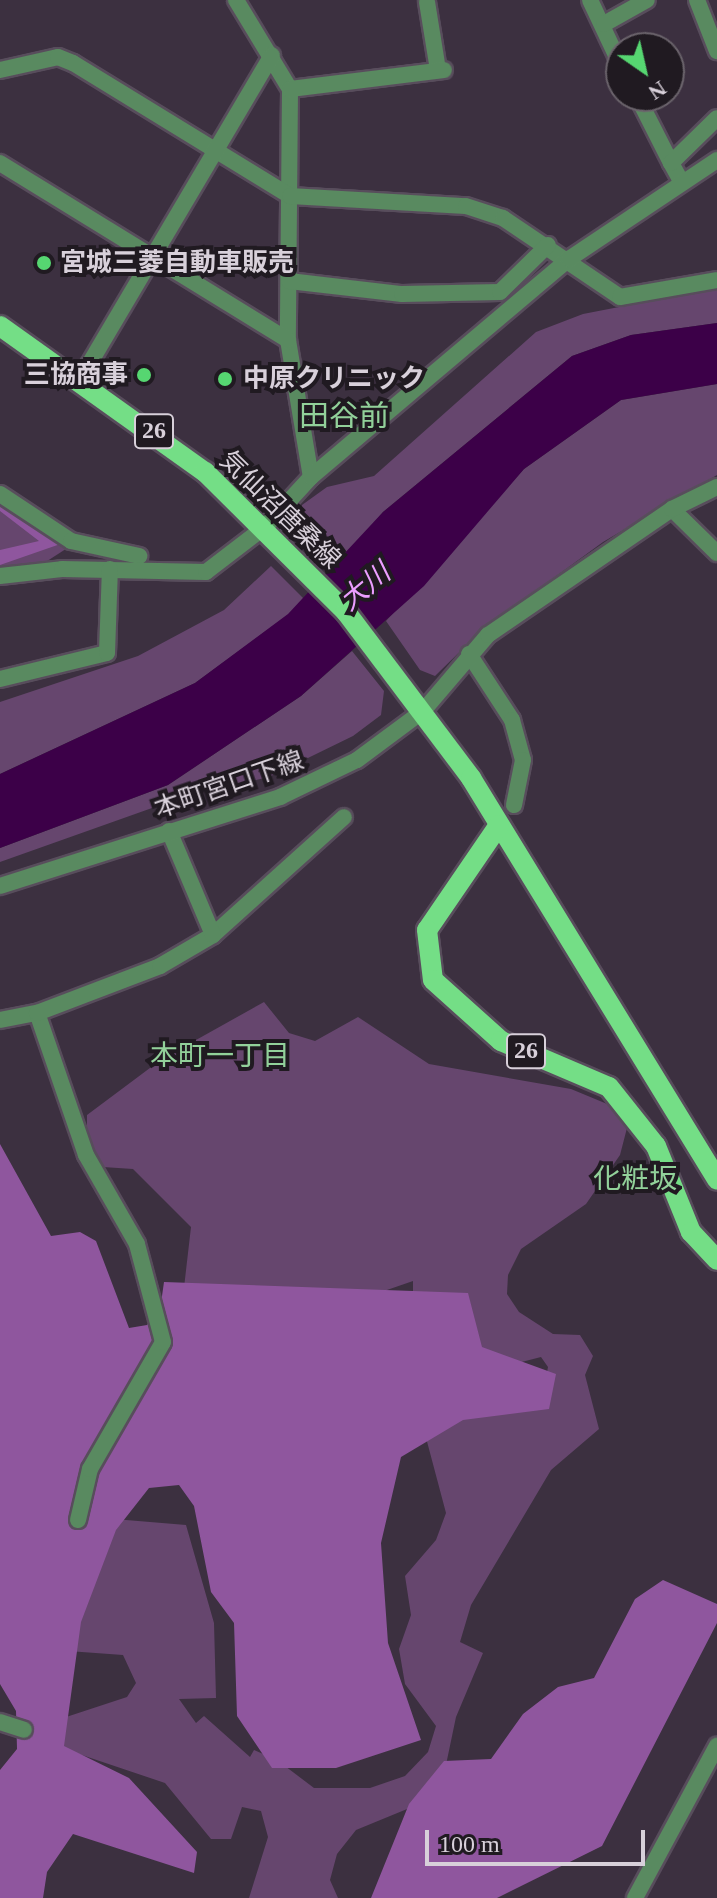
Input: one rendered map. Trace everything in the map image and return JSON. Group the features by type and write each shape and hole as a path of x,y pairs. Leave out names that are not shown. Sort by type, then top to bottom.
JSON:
{"main road":[{"name":"気仙沼唐桑線","path":"0,326 81,378 266,526 294,553 423,711 499,825 717,1180"},
{"name":"26","path":"499,825 427,930 433,980 501,1041 609,1087 656,1146 691,1232 717,1260"}],"street":[{"path":"236,0 290,89 288,340 311,477"},
{"path":"590,0 607,32"},
{"path":"604,24 647,0"},
{"path":"697,0 717,51"},
{"path":"290,89 441,70 427,2"},
{"path":"81,378 272,55"},
{"path":"0,70 58,57 217,149 290,196 466,206 548,245 620,297 717,280"},
{"path":"645,112 681,181"},
{"path":"671,163 717,118"},
{"path":"0,576 110,569 206,572 266,526 311,477 569,259 681,181 717,160"},
{"path":"0,163 154,254 288,340"},
{"path":"289,281 402,294 500,292 548,245"},
{"name":"本町宮口下線","path":"0,886 322,779 423,711 469,654 672,509 717,487"},
{"path":"0,494 71,541 139,556"},
{"path":"672,509 717,553"},
{"path":"0,679 107,653 110,569"},
{"path":"469,654 512,720 523,760 514,805"},
{"path":"0,1020 37,1013 160,966 213,935 344,817"},
{"path":"169,831 213,935"},
{"path":"37,1013 86,1155 137,1244 163,1342 90,1469 78,1520"},
{"path":"0,1722 24,1730"},
{"path":"635,1898 717,1746"}],"shaded area":[{"path":"717,288 717,323 631,335 572,356 383,512 336,568 303,534 302,505 327,487 374,476 536,332 583,314"},
{"path":"717,384 717,475 603,542 481,631 435,676 420,670 386,621 524,469 621,400"},
{"path":"0,485 69,530 72,545 41,565 0,573"},
{"path":"0,490 69,541 0,565 0,550 39,541 0,511"},
{"path":"271,566 304,599 288,615 195,683 0,774 0,702 138,656 224,610"},
{"path":"352,651 384,691 381,715 353,736 269,777 183,797 0,862 0,848 168,785 301,696"},
{"path":"264,1002 289,1033 315,1041 358,1017 429,1064 571,1089 612,1106 627,1128 620,1155 586,1204 521,1249 508,1275 507,1294 519,1312 553,1334 580,1335 593,1356 585,1375 599,1429 551,1470 471,1605 460,1642 483,1653 456,1717 442,1784 429,1800 356,1830 337,1854 330,1880 338,1898 249,1898 268,1837 261,1811 242,1807 231,1839 211,1839 165,1783 58,1747 54,1721 127,1697 136,1683 123,1655 68,1651 102,1518 186,1525 214,1623 216,1698 179,1699 196,1723 204,1716 250,1757 254,1750 277,1760 314,1788 370,1788 405,1776 428,1752 436,1726 405,1684 399,1649 411,1615 405,1576 436,1540 446,1513 425,1434 544,1388 548,1367 541,1357 506,1366 413,1325 413,1281 358,1300 182,1305 191,1227 133,1169 103,1167 87,1141 87,1115 162,1059"},
{"path":"0,1144 51,1236 80,1232 96,1241 129,1328 147,1325 160,1310 164,1282 468,1293 482,1347 556,1374 549,1409 463,1420 401,1457 381,1543 388,1643 421,1740 336,1768 272,1768 237,1716 234,1623 211,1592 194,1506 179,1485 149,1488 116,1530 81,1622 64,1746 129,1778 197,1852 194,1873 73,1834 47,1872 43,1898 0,1898 0,1770 17,1749 16,1711 0,1684"},
{"path":"663,1580 717,1604 717,1623 602,1846 497,1898 371,1898 409,1804 444,1761 491,1759 523,1714 558,1687 594,1678 635,1599"}],"water":[{"name":"大川","path":"717,323 717,384 621,400 524,469 424,586 301,696 168,785 0,848 0,774 195,683 288,614 383,512 572,356 631,335"}],"place":[{"name":"宮城三菱自動車販売","path":"44,263"},
{"name":"三協商事","path":"144,375"},
{"name":"中原クリニック","path":"225,379"}],"district":[{"name":"田谷前","path":"344,416"},
{"name":"本町一丁目","path":"220,1056"},
{"name":"化粧坂","path":"635,1179"}]}
